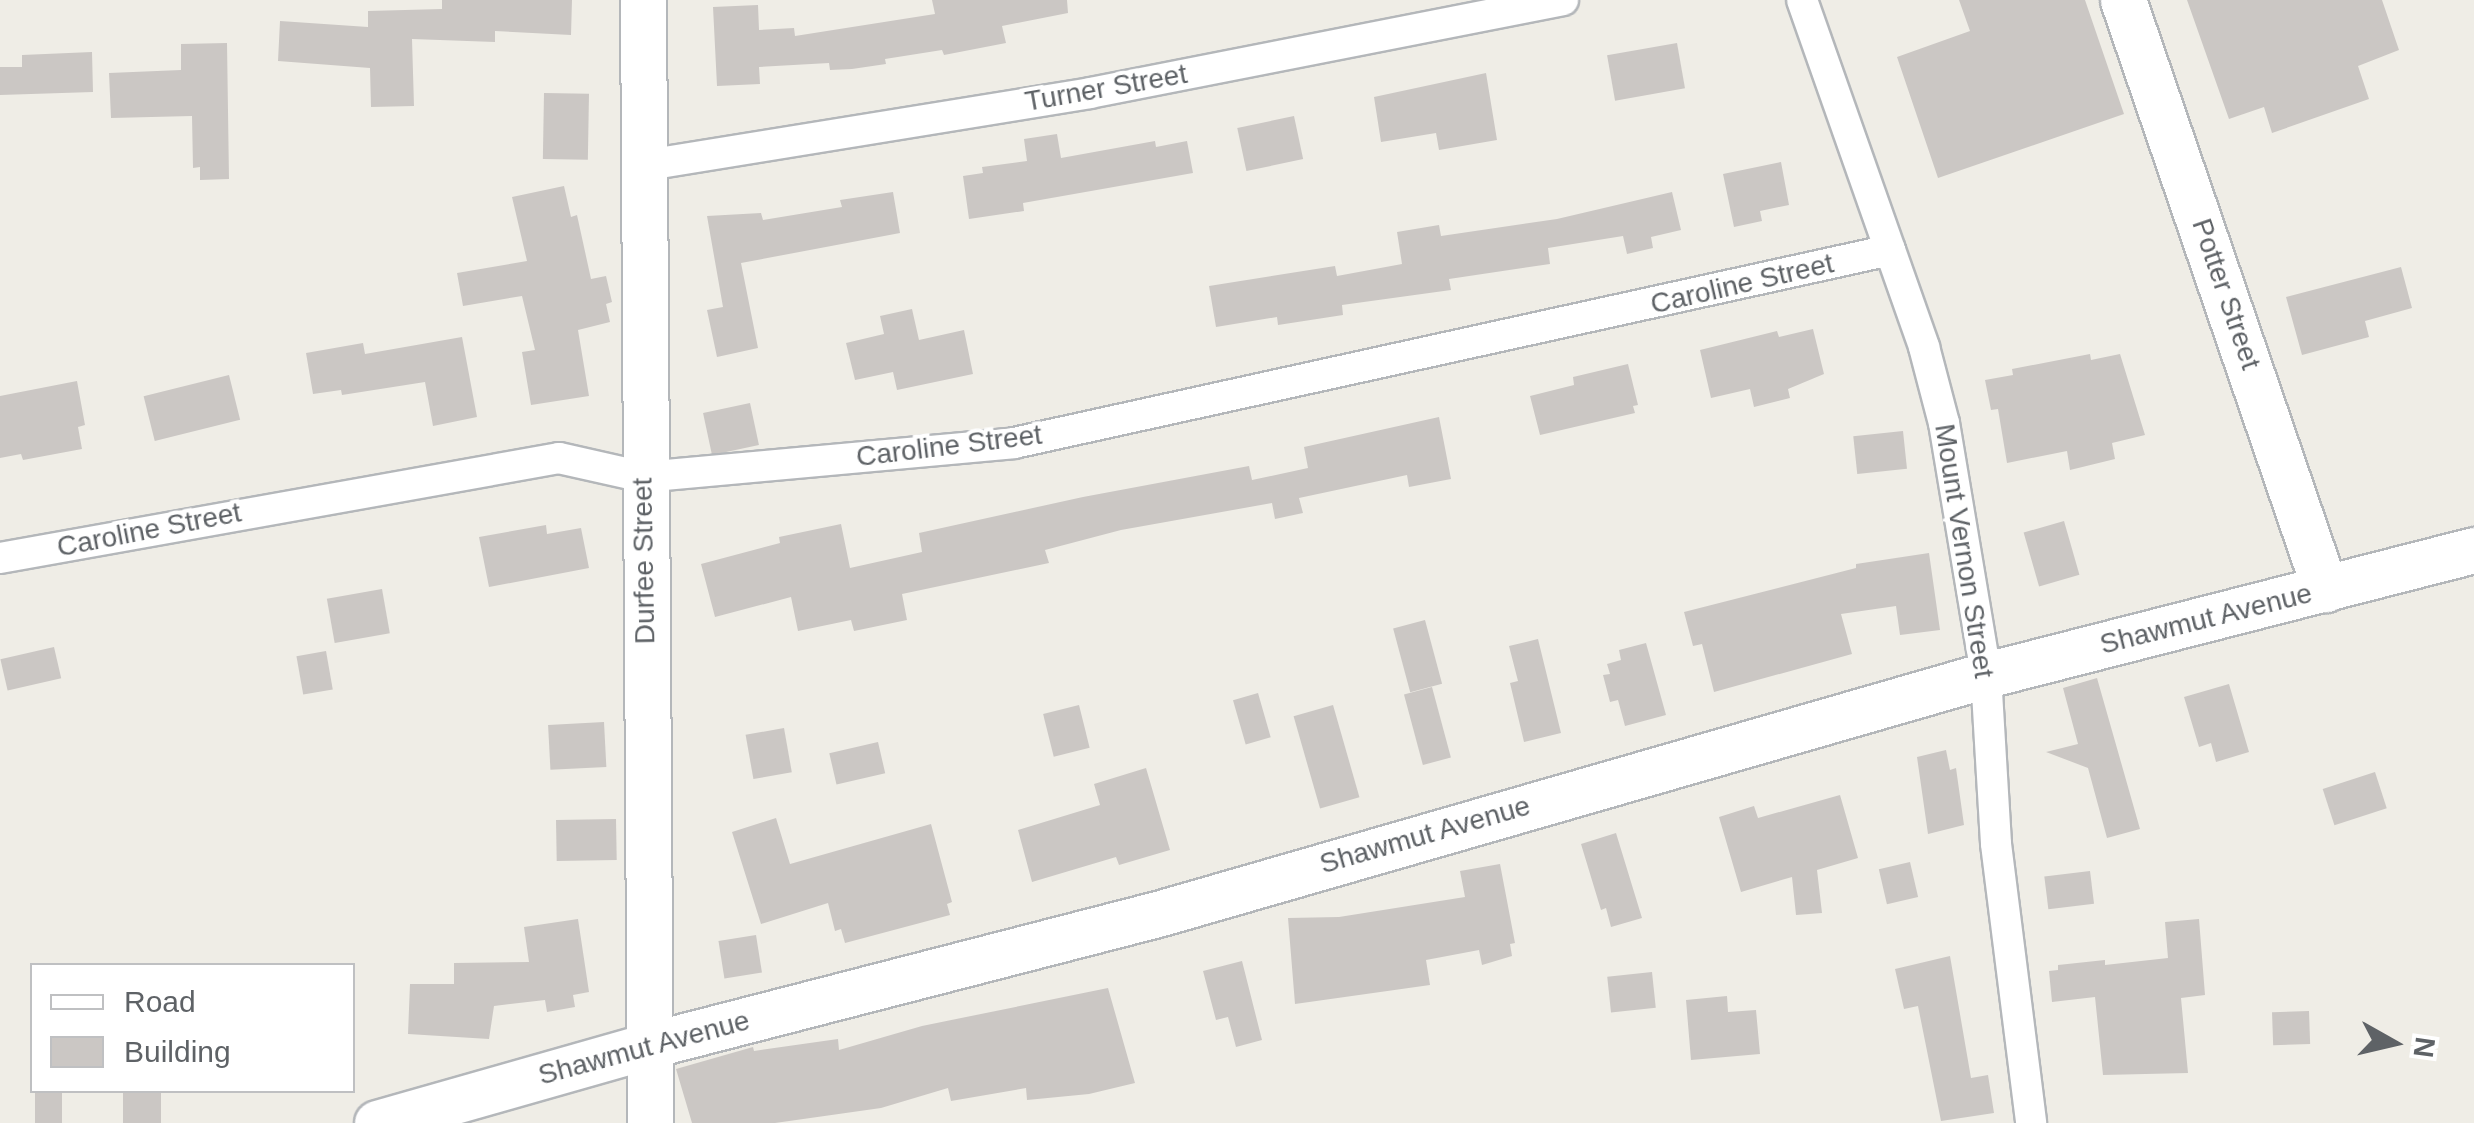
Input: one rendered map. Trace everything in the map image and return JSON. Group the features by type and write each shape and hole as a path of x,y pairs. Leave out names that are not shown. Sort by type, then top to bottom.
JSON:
{"main road":[{"name":"Durfee Street","path":"643,0 650,1123"},
{"name":"Potter Street","path":"2123,0 2325,589"},
{"name":"Shawmut Avenue","path":"377,1123 650,1045 1161,913 1986,674 2474,550"}],"street":[{"name":"Turner Street","path":"647,165 1090,93 1563,0"},
{"name":"Mount Vernon Street","path":"1802,0 1924,347 1944,424 1986,674 1996,844 2031,1123"},
{"name":"Caroline Street","path":"0,558 559,458 643,477 1014,443 1890,250"}],"building":[{"path":"442,0 572,0 571,35 495,31 495,42 412,39 414,106 371,107 370,68 278,61 280,21 368,27 368,11 442,9"},
{"path":"932,0 1067,0 1068,13 1002,26 1006,43 944,55 942,50 885,59 886,64 852,69 830,70 829,63 759,67 760,84 717,86 713,7 758,5 759,30 794,28 795,36 935,14"},
{"path":"1959,0 2085,0 2124,114 1938,178 1897,57 1970,31"},
{"path":"2187,0 2382,0 2399,50 2358,66 2369,99 2272,133 2264,107 2229,119"},
{"path":"227,43 229,179 200,180 200,167 193,168 192,116 111,118 109,73 181,70 181,44"},
{"path":"1677,43 1685,88 1615,101 1607,55"},
{"path":"92,52 93,92 0,95 0,67 22,67 22,55"},
{"path":"1486,73 1497,140 1439,150 1436,133 1381,142 1374,97"},
{"path":"544,93 589,94 588,160 543,159"},
{"path":"1294,116 1303,159 1246,171 1237,128"},
{"path":"1057,134 1061,158 1155,141 1156,147 1187,141 1193,173 1023,203 1024,211 969,219 963,176 983,173 982,167 1027,161 1024,139"},
{"path":"1781,162 1789,205 1760,211 1762,221 1734,227 1723,174"},
{"path":"564,186 571,217 577,215 591,279 606,276 612,302 606,304 610,322 578,330 589,396 531,405 522,352 535,350 522,296 463,306 457,273 527,261 512,197"},
{"path":"893,192 900,233 741,263 758,348 717,357 707,310 723,307 707,216 761,213 763,220 842,207 840,200"},
{"path":"1672,192 1681,230 1651,237 1653,248 1627,254 1623,236 1548,248 1550,264 1449,279 1451,290 1342,305 1343,315 1278,325 1277,317 1216,327 1209,286 1335,266 1337,276 1402,264 1397,232 1439,225 1441,236 1557,219"},
{"path":"2401,267 2412,308 2365,321 2369,337 2302,355 2286,297"},
{"path":"912,309 919,340 964,330 973,374 897,390 893,372 855,380 846,343 884,334 880,316"},
{"path":"1813,329 1824,374 1788,389 1790,398 1754,407 1750,389 1711,398 1700,350 1777,331 1779,337"},
{"path":"462,337 477,417 433,426 425,382 342,395 341,390 313,394 306,353 363,343 365,354"},
{"path":"2090,354 2091,360 2120,354 2145,435 2112,443 2115,459 2070,470 2067,451 2007,463 1998,409 1991,410 1985,380 2013,375 2012,369"},
{"path":"1628,364 1638,405 1633,406 1635,413 1540,435 1530,396 1574,385 1573,377"},
{"path":"229,375 240,420 155,441 144,396"},
{"path":"77,381 85,425 78,427 82,449 23,460 21,454 0,458 0,396"},
{"path":"750,403 759,445 712,455 703,413"},
{"path":"1439,417 1451,479 1409,487 1407,475 1299,498 1303,513 1275,519 1272,503 1121,530 1045,550 1049,563 902,594 907,620 854,631 851,620 798,631 791,597 715,617 701,564 780,543 779,537 841,524 850,568 922,552 919,533 1083,497 1249,466 1252,480 1308,468 1304,447"},
{"path":"1903,431 1907,469 1857,474 1853,436"},
{"path":"2064,521 2079,575 2039,586 2024,533"},
{"path":"546,525 547,534 581,528 589,568 489,587 479,537"},
{"path":"1929,553 1940,630 1900,635 1896,606 1841,614 1852,654 1714,692 1702,644 1693,646 1684,612 1856,568 1856,564"},
{"path":"382,589 390,633 335,643 327,599"},
{"path":"1425,620 1442,684 1410,692 1393,629"},
{"path":"1538,639 1561,733 1524,742 1510,683 1518,681 1509,646"},
{"path":"1646,643 1666,715 1625,726 1618,700 1610,702 1603,675 1610,674 1607,664 1621,660 1619,650"},
{"path":"54,647 61,678 8,691 0,659"},
{"path":"326,651 333,689 303,695 296,656"},
{"path":"2097,678 2140,829 2107,838 2088,768 2046,752 2078,744 2063,688"},
{"path":"2229,684 2249,752 2216,762 2211,743 2199,747 2184,697"},
{"path":"1432,687 1451,758 1423,765 1404,695"},
{"path":"1258,693 1271,737 1246,744 1233,700"},
{"path":"1079,705 1090,748 1054,757 1043,714"},
{"path":"1333,705 1359,797 1320,809 1294,716"},
{"path":"604,722 606,767 550,770 548,725"},
{"path":"784,728 792,772 753,779 746,735"},
{"path":"878,742 885,773 836,784 829,753"},
{"path":"1946,750 1950,770 1956,768 1964,825 1928,834 1917,757"},
{"path":"1146,768 1170,850 1119,865 1116,857 1032,882 1018,830 1100,805 1094,784"},
{"path":"2375,772 2387,808 2334,825 2323,789"},
{"path":"1840,795 1858,858 1817,870 1822,913 1796,915 1792,877 1741,892 1719,817 1754,806 1758,818"},
{"path":"776,818 790,864 931,824 952,902 947,904 950,915 845,943 841,929 835,931 828,903 761,924 732,832"},
{"path":"616,819 617,860 557,861 556,820"},
{"path":"1616,833 1642,918 1611,927 1606,908 1601,910 1581,844"},
{"path":"1910,862 1918,897 1887,904 1879,869"},
{"path":"1500,864 1515,943 1510,944 1512,956 1482,965 1479,950 1426,960 1430,985 1295,1004 1288,918 1339,917 1465,897 1460,871"},
{"path":"2090,871 2094,904 2048,909 2044,877"},
{"path":"578,919 589,992 573,995 575,1007 547,1012 545,1000 494,1006 489,1039 408,1034 410,984 454,984 454,963 529,962 524,927"},
{"path":"2199,919 2205,995 2181,998 2188,1073 2103,1075 2095,997 2052,1002 2049,971 2058,970 2058,965 2168,958 2165,922"},
{"path":"756,935 762,973 724,978 718,941"},
{"path":"1950,956 1971,1078 1988,1075 1994,1113 1941,1121 1918,1006 1904,1009 1895,969"},
{"path":"1242,961 1262,1040 1236,1047 1228,1017 1216,1020 1203,971"},
{"path":"1652,972 1656,1008 1611,1013 1607,977"},
{"path":"1108,988 1135,1083 1089,1094 1027,1100 1026,1088 951,1101 948,1088 881,1108 775,1123 692,1123 676,1069 753,1047 754,1051 838,1039 839,1050 922,1026"},
{"path":"1727,996 1728,1012 1756,1010 1760,1054 1691,1060 1686,1000"},
{"path":"2309,1011 2310,1044 2273,1045 2272,1012"},
{"path":"35,1093 62,1093 62,1123 35,1123"},
{"path":"123,1093 161,1093 161,1123 123,1123"}]}
